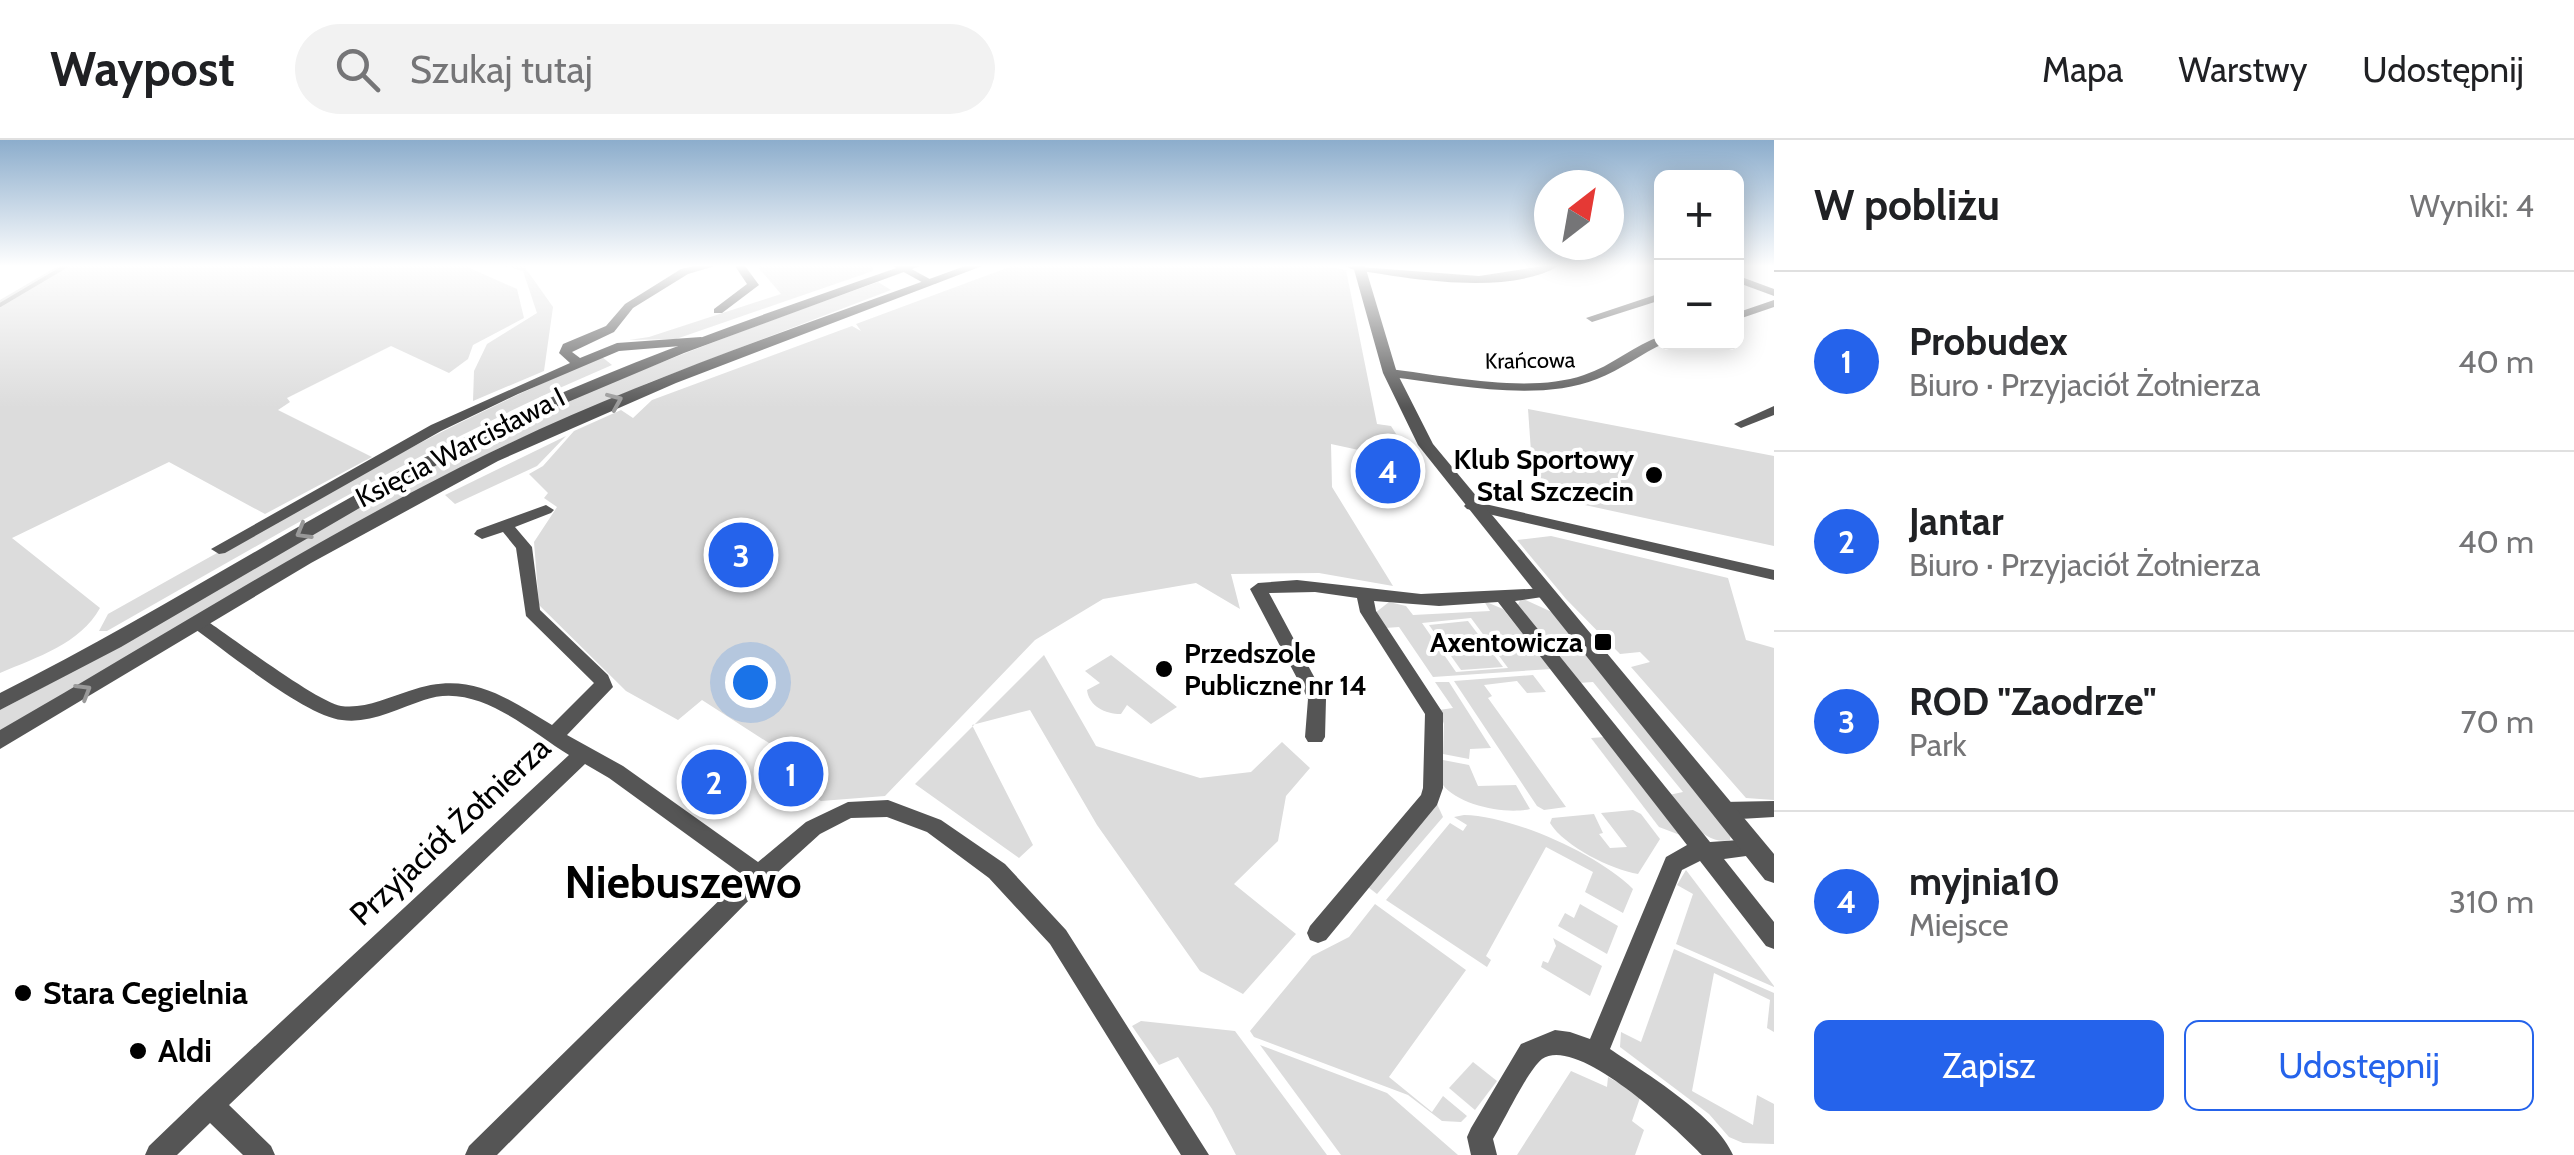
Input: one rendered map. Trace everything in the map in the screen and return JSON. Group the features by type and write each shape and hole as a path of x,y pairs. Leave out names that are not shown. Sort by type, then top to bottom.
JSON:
{"street":[{"path":"578,363 565,354 567,347 610,329 623,313"},
{"name":"Księcia Warcisława I","path":"0,702 423,465 640,365 779,313"},
{"name":"Księcia Warcisława I","path":"0,740 404,503 560,426 694,370 848,313"},
{"path":"1371,313 1390,373 1418,434 1472,506 1774,872"},
{"path":"1592,318 1607,313"},
{"path":"219,549 450,420 578,363 629,345 701,342"},
{"name":"Krańcowa","path":"1390,373 1499,384 1567,382 1591,377 1654,344"},
{"path":"604,352 637,348 648,357 640,365"},
{"path":"1742,424 1774,410"},
{"path":"1472,506 1774,575"},
{"path":"482,534 546,510"},
{"path":"507,527 524,547 532,612 602,680 604,687 553,736"},
{"path":"1315,736 1316,699 1258,589 1316,584 1424,601 1543,592"},
{"path":"1318,933 1432,792 1435,715 1368,612 1364,594"},
{"path":"1502,596 1774,938"},
{"path":"198,623 324,710 356,717 434,690 466,689 583,754"},
{"name":"Przyjaciół Żołnierza","path":"158,1155 583,754 759,875"},
{"path":"478,1155 759,875 813,828 848,810 888,808 934,826 996,871 1058,937 1196,1155"},
{"path":"1724,812 1774,809"},
{"path":"1596,1054 1669,873 1679,859 1705,852 1754,848"},
{"path":"1484,1155 1480,1137 1530,1053 1542,1044 1558,1040 1596,1054 1678,1112 1720,1155"},
{"path":"210,1105 262,1155"}],"shaded area":[{"path":"0,313 523,313 524,318 473,345 468,359 449,373 391,346 287,398 290,402 278,410 372,457 265,514 169,462 12,538 100,608 69,640 0,673"},
{"path":"536,313 552,313 544,371 473,401 474,371 487,344"},
{"path":"722,313 750,313 676,339 629,340"},
{"path":"793,313 830,313 648,383 499,448 0,731 0,710 443,461 603,386"},
{"path":"885,313 1355,313 1377,424 1391,426 1414,462 1331,444 1332,487 1393,586 1319,573 1231,574 1240,609 1196,583 1103,599 1035,640 885,796 821,801 790,782 803,765 702,700 678,720 626,691 539,605 534,542 557,507 544,498 548,493 529,474 543,466 574,431 621,410 633,418 652,400 852,326 861,331 856,324"},
{"path":"602,357 612,365 419,457 107,631 99,631 108,614 290,512 475,415"},
{"name":"Klub Sportowy Stal Szczecin","path":"1528,409 1774,456 1774,546 1534,494"},
{"path":"566,436 537,466 455,504 445,495"},
{"path":"1551,536 1728,578 1746,640 1774,648 1774,800 1746,798 1631,667 1650,662 1640,652 1620,654 1566,599 1517,540"},
{"path":"1521,598 1554,613 1731,833 1730,840 1711,838 1688,819 1669,795 1683,792 1593,682 1578,683 1517,607"},
{"path":"1484,601 1503,609 1551,669 1433,677 1399,627 1385,628 1375,613 1389,602 1406,606 1413,615 1490,611","holes":["1471,618 1508,668 1456,672 1422,623"]},
{"path":"1468,621 1503,667 1461,670 1429,625"},
{"path":"1044,655 1096,746 1200,778 1251,772 1282,742 1310,768 1286,796 1278,841 1234,884 1296,934 1243,994 1200,971 1097,825 1030,710 975,724"},
{"path":"1111,655 1177,707 1151,724 1127,705 1121,714 1094,705 1087,690 1100,683 1085,671"},
{"path":"1533,675 1546,692 1527,693 1517,681 1484,685 1492,696 1488,698 1566,807 1544,810 1537,806 1454,681"},
{"path":"1435,682 1449,682 1491,748 1470,749 1469,759 1443,754 1444,724 1439,710 1453,708"},
{"path":"973,726 1033,845 1019,858 915,784"},
{"path":"1605,737 1680,835 1659,827 1591,738"},
{"path":"1443,760 1469,765 1478,786 1516,785 1530,809 1496,809 1460,798 1443,785"},
{"path":"1437,804 1443,817 1377,894 1368,887"},
{"path":"1633,810 1641,814 1660,839 1638,874 1590,856 1550,823 1552,818 1594,814 1603,833 1599,834 1610,848 1627,847 1601,813"},
{"path":"1464,815 1530,830 1599,863 1633,889 1623,913 1585,892 1593,872 1546,847 1486,956 1491,960 1487,967 1386,900 1450,823 1463,831 1467,825 1454,817"},
{"path":"1686,870 1774,987 1676,944 1693,894 1677,885"},
{"path":"1375,904 1466,970 1389,1077 1432,1112 1443,1096 1467,1116 1461,1122 1442,1121 1408,1095 1254,1037 1250,1031 1312,956 1349,937"},
{"path":"1580,904 1618,926 1607,954 1558,926 1565,913 1574,918"},
{"path":"1553,938 1602,966 1590,996 1541,967 1543,961 1548,963 1556,946"},
{"path":"1674,949 1774,993 1774,1032 1767,1028 1770,1000 1714,973 1692,1091 1753,1125 1757,1095 1774,1104 1774,1144 1743,1143 1729,1137 1709,1114 1620,1047 1621,1032 1641,1042"},
{"path":"1141,1021 1235,1031 1327,1155 1236,1155 1178,1057 1159,1065 1132,1026"},
{"path":"1260,1045 1387,1093 1458,1155 1341,1155"},
{"path":"1473,1062 1497,1081 1475,1110 1449,1088"},
{"path":"1571,1071 1607,1087 1608,1077 1641,1095 1632,1121 1644,1130 1635,1155 1517,1155"}],"place":[{"name":"myjnia10","path":"1388,471"},
{"name":"Klub Sportowy Stal Szczecin","path":"1654,475"},
{"name":"ROD \"Zaodrze\"","path":"741,555"},
{"name":"Axentowicza","path":"1603,642"},
{"name":"Przedszole Publiczne nr 14","path":"1164,669"},
{"name":"Probudex","path":"791,774"},
{"name":"Jantar","path":"714,782"},
{"name":"Stara Cegielnia","path":"23,993"},
{"name":"Aldi","path":"138,1051"}],"district":[{"name":"Niebuszewo","path":"683,882"}]}
